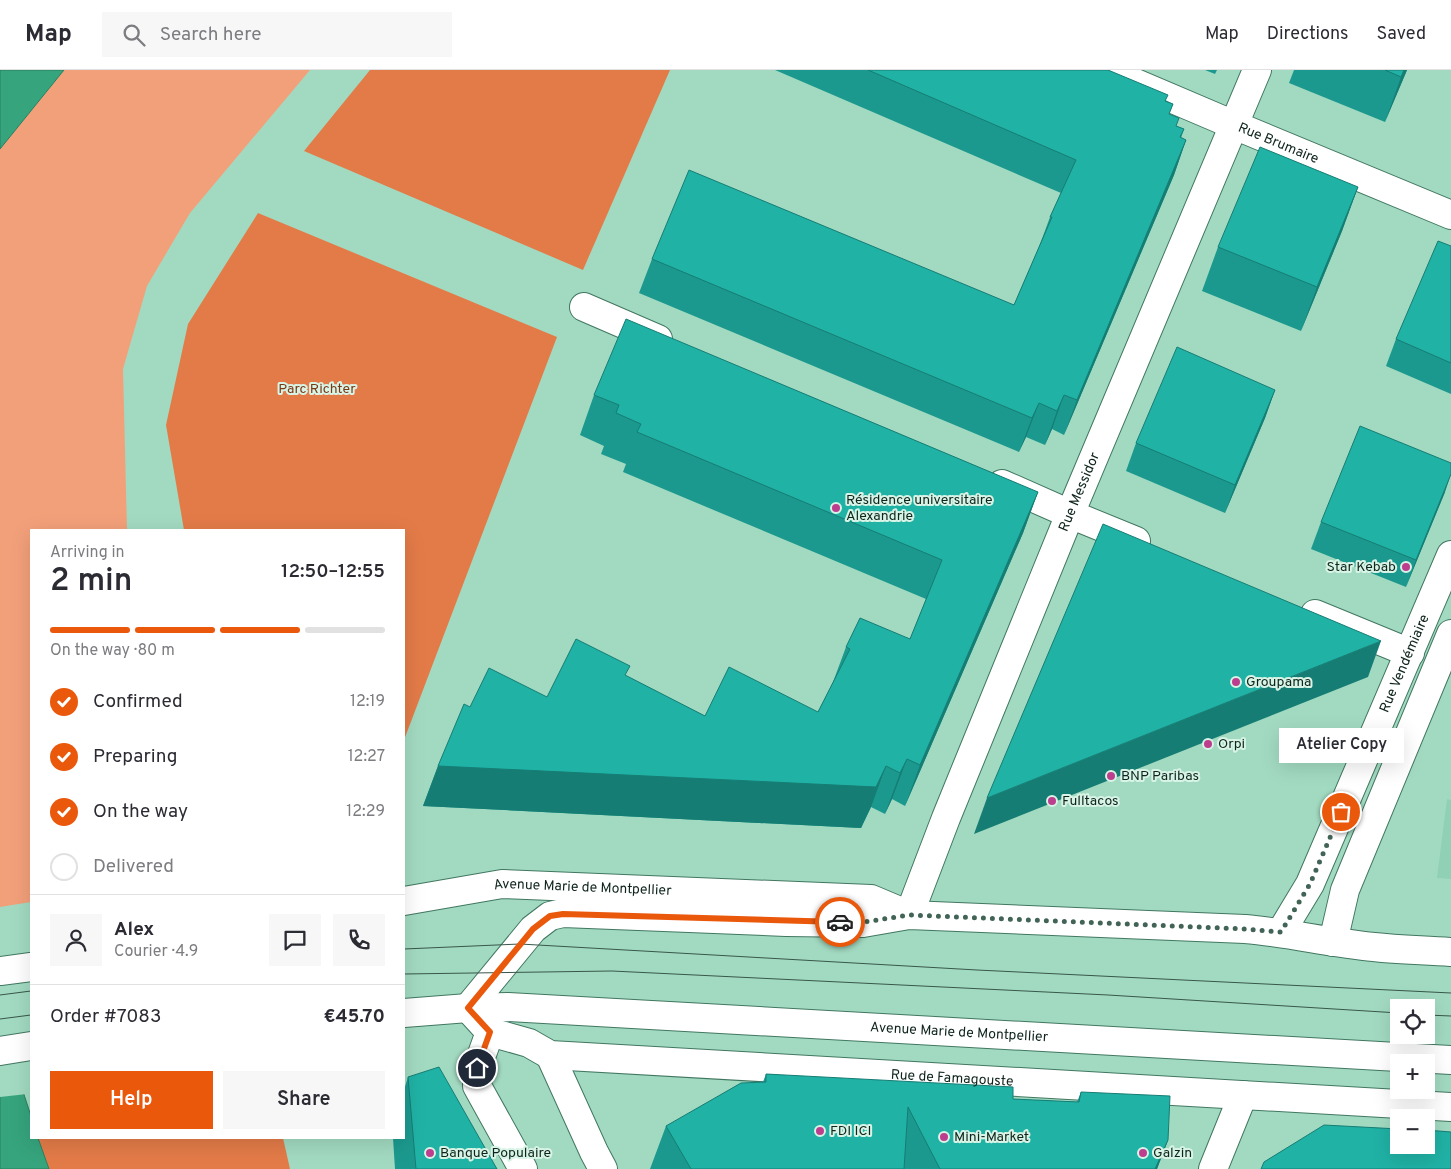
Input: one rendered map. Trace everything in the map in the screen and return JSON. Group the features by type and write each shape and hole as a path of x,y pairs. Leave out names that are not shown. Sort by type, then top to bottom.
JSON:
{"street":[{"name":"Rue Brumaire","path":"1104,70 1451,215"},
{"name":"Rue Messidor","path":"909,915 946,818 1070,514 1257,70"},
{"path":"584,307 684,350"},
{"path":"976,473 1161,551"},
{"name":"Rue Vendémiaire","path":"1281,932 1310,884 1451,556"},
{"path":"1289,603 1410,653"},
{"path":"1334,942 1344,890 1451,634"},
{"name":"Avenue Marie de Montpellier","path":"405,901 502,884 871,899 909,915"},
{"name":"Avenue Marie de Montpellier","path":"468,1008 533,929 550,916 563,914 786,922 864,922 909,915 1245,929 1281,932 1334,942 1375,947 1451,952"},
{"path":"0,971 30,967"},
{"path":"468,1008 490,1032 477,1068 477,1086 523,1169"},
{"name":"Avenue Marie de Montpellier","path":"405,1012 468,1008 518,1008 1451,1060"},
{"name":"Rue de Famagouste","path":"490,1032 529,1043 550,1055 1451,1107"},
{"path":"0,1051 30,1046"},
{"path":"550,1055 603,1169"},
{"path":"1213,1169 1243,1096"}],"shaded area":[{"path":"0,70 64,70 0,149"},
{"path":"64,70 310,70 190,213 147,286 123,369 127,529 30,529 30,902 0,907 0,149"},
{"path":"1447,799 1451,800 1451,879 1437,878"},
{"path":"0,1021 30,1113 30,1139 38,1139 49,1169 0,1169"}],"green space":[{"path":"370,70 670,70 583,270 304,151"},
{"name":"Parc Richter","path":"258,213 557,337 405,737 405,529 184,529 166,425 188,324"},
{"path":"38,1139 283,1139 290,1169 49,1169"}],"pier":[{"path":"0,1018 2,1020 27,1094 0,1097"}],"building":[{"path":"868,70 1108,70 1168,95 1165,101 1173,104 1169,114 1179,118 1176,126 1184,129 1180,137 1186,140 1077,400 1064,395 1057,411 1039,403 1032,418 652,259 689,170 1014,305 1076,160"},
{"path":"1385,70 1404,70 1401,77"},
{"path":"1260,147 1358,187 1317,287 1218,247"},
{"path":"1438,241 1451,246 1451,363 1396,339"},
{"path":"626,319 1038,492 920,765 907,759 900,773 886,766 876,787 438,766 464,704 470,707 489,668 547,697 576,639 630,666 625,675 705,716 729,667 818,712 850,649 846,647 860,618 910,639 942,560 637,432 641,424 616,413 619,405 594,395"},
{"path":"1177,347 1275,390 1235,485 1136,443"},
{"path":"1360,426 1451,463 1451,474 1416,560 1321,522"},
{"path":"1103,524 1381,641 987,798"},
{"path":"439,1067 497,1169 416,1169 408,1077"},
{"path":"766,1074 1013,1087 1013,1099 1079,1102 1081,1092 1170,1096 1168,1140 1155,1169 940,1169 908,1107 904,1169 691,1169 666,1126 741,1083 766,1082"},
{"path":"1324,1125 1390,1129 1390,1154 1435,1154 1435,1131 1451,1132 1451,1169 1261,1169 1264,1162"}],"tram line":[{"path":"405,949 520,944 977,970 1451,993"},
{"path":"405,974 612,971 1108,995 1390,1012"},
{"path":"0,995 30,991"},
{"path":"0,1019 30,1015"},
{"path":"1435,1015 1451,1016"}],"way so far":[{"path":"840,922 864,922 909,915 1281,932 1310,884 1341,812"}],"place":[{"name":"Résidence universitaire Alexandrie","path":"836,508"},
{"name":"Star Kebab","path":"1406,567"},
{"name":"Groupama","path":"1236,682"},
{"name":"Orpi","path":"1208,744"},
{"name":"BNP Paribas","path":"1111,776"},
{"name":"Fulltacos","path":"1052,801"},
{"name":"Atelier Copy","path":"1341,812"},
{"name":"FDI ICI","path":"820,1131"},
{"name":"Mini-Market","path":"944,1137"},
{"name":"Banque Populaire","path":"430,1153"},
{"name":"Galzin","path":"1143,1153"}],"route":[{"path":"477,1068 490,1032 468,1008 533,929 550,916 563,914 786,922 840,922"}]}
